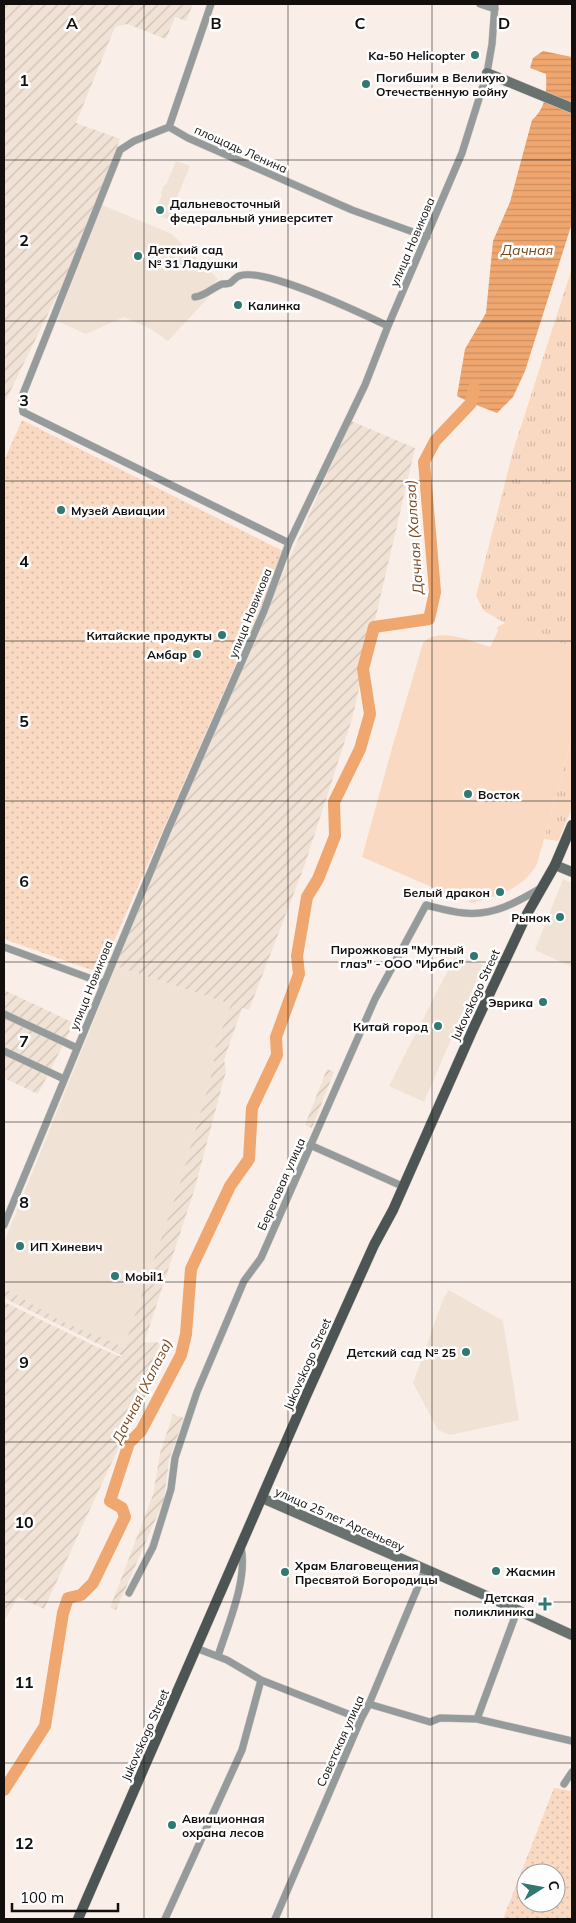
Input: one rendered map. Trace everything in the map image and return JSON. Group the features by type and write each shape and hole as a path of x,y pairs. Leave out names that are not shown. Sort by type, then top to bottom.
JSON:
{"main road":[{"path":"487,73 572,108"},
{"name":"Jukovskogo Street","path":"78,1919 242,1547 310,1387 526,914 555,865 572,825"},
{"path":"555,865 572,872"},
{"name":"улица 25 лет Арсеньеву","path":"262,1498 480,1593 572,1636"}],"street":[{"path":"212,4 169,127 134,141 120,150 23,394 23,412 289,543"},
{"path":"480,4 494,7"},
{"name":"улица Новикова","path":"4,1225 170,823 264,611 289,543 365,385 388,326 462,153 487,73 492,44 494,7"},
{"name":"площадь Ленина","path":"169,127 188,138 352,210 427,237"},
{"path":"194,297 201,296 222,284 229,283 239,276 252,274 303,288 354,309 388,326"},
{"name":"Береговая улица","path":"129,1593 153,1547 171,1489 174,1458 233,1305 244,1281 261,1258 375,999 426,905 462,913 485,913 509,906 544,886"},
{"path":"4,947 104,983"},
{"path":"4,1014 77,1048"},
{"path":"4,1051 64,1079"},
{"path":"310,1145 402,1186"},
{"path":"218,1656 239,1587 244,1559 242,1547"},
{"name":"Советская улица","path":"275,1919 425,1570"},
{"path":"477,1719 517,1611"},
{"path":"196,1648 218,1656 261,1680 361,1719"},
{"path":"165,1919 242,1750 261,1680"},
{"path":"369,1704 430,1722 440,1718 477,1719 572,1741"},
{"path":"564,1784 572,1772"}],"shaded area":[{"path":"4,4 193,4 186,21 175,17 166,39 127,24 115,27 76,123 120,139 67,275 4,404"},
{"path":"176,161 190,166 168,219 154,214 164,185 166,185"},
{"name":"Детский сад № 31 Ладушки","path":"102,205 172,234 218,279 205,292 209,297 168,341 151,329 124,317 86,334 57,321"},
{"path":"351,421 415,448 352,719 304,867 249,1010 242,1008 224,1060 226,1071 194,1191 144,1343 156,1342 165,1347 44,1609 18,1597 4,1621 4,1302 93,1345 118,1356 123,1356 4,1298 4,1288 63,1322 124,1347 180,1183 214,1066 213,1054 231,1004 116,966 169,828"},
{"name":"Рынок","path":"563,879 572,883 572,967 535,950"},
{"name":"Китай город","path":"454,958 467,959 483,965 424,1102 389,1086"},
{"path":"116,966 231,1004 213,1054 214,1066 180,1183 124,1347 62,1322 4,1288 4,1242"},
{"path":"4,990 74,1023 38,1094 4,1078"},
{"path":"327,1069 334,1072 312,1128 305,1125"},
{"name":"Детский сад № 25","path":"449,1290 503,1321 519,1420 450,1435 438,1430 413,1383 444,1297"},
{"path":"173,1414 184,1418 169,1459 164,1500 116,1610 110,1608 153,1495 160,1453"}],"green space":[{"path":"572,268 572,647 505,623 484,611 476,596 513,451"},
{"path":"22,420 285,552 100,973 4,939 4,461"},
{"name":"Восток","path":"505,623 572,647 572,738 537,864 525,880 517,886 499,895 470,903 469,898 448,894 362,857 423,643 429,638 446,635 490,647 498,631 497,627"},
{"path":"572,738 572,808 558,841 544,839"},
{"path":"554,1788 572,1791 572,1919 503,1919 516,1886 516,1913 566,1913 566,1863 525,1863"}],"water":[{"name":"Дачная","path":"543,51 572,57 572,223 525,371 513,397 497,413 457,396 465,349 486,313 493,241 510,202 532,120 537,115 545,99 546,74 530,68 533,58"}],"waterway":[{"name":"Дачная (Халаза)","path":"4,1790 45,1726 63,1613 68,1598 81,1595 93,1583 125,1517 122,1508 110,1501 129,1443 141,1431 181,1355 186,1334 191,1269 230,1186 249,1159 252,1108 277,1055 276,1037 299,974 297,956 307,897 318,879 335,836 334,802 360,749 370,714 363,669 374,627 429,619 435,592 424,462 435,441 471,403 474,388"}],"place":[{"name":"Ka-50 Helicopter","path":"475,55"},
{"name":"Погибшим в Великую Отечественную войну","path":"366,84"},
{"name":"Дальневосточный федеральный университет","path":"160,210"},
{"name":"Детский сад № 31 Ладушки","path":"138,256"},
{"name":"Калинка","path":"238,305"},
{"name":"Музей Авиации","path":"61,510"},
{"name":"Китайские продукты","path":"222,635"},
{"name":"Амбар","path":"197,654"},
{"name":"Восток","path":"468,794"},
{"name":"Белый дракон","path":"500,892"},
{"name":"Рынок","path":"560,917"},
{"name":"Пирожковая \"Мутный глаз\" - ООО \"Ирбис\"","path":"474,956"},
{"name":"Эврика","path":"543,1002"},
{"name":"Китай город","path":"438,1026"},
{"name":"ИП Хиневич","path":"20,1246"},
{"name":"Mobil1","path":"115,1276"},
{"name":"Детский сад № 25","path":"466,1352"},
{"name":"Жасмин","path":"496,1571"},
{"name":"Храм Благовещения Пресвятой Богородицы","path":"285,1572"},
{"name":"Детская поликлиника","path":"545,1604"},
{"name":"Авиационная охрана лесов","path":"172,1825"}]}
